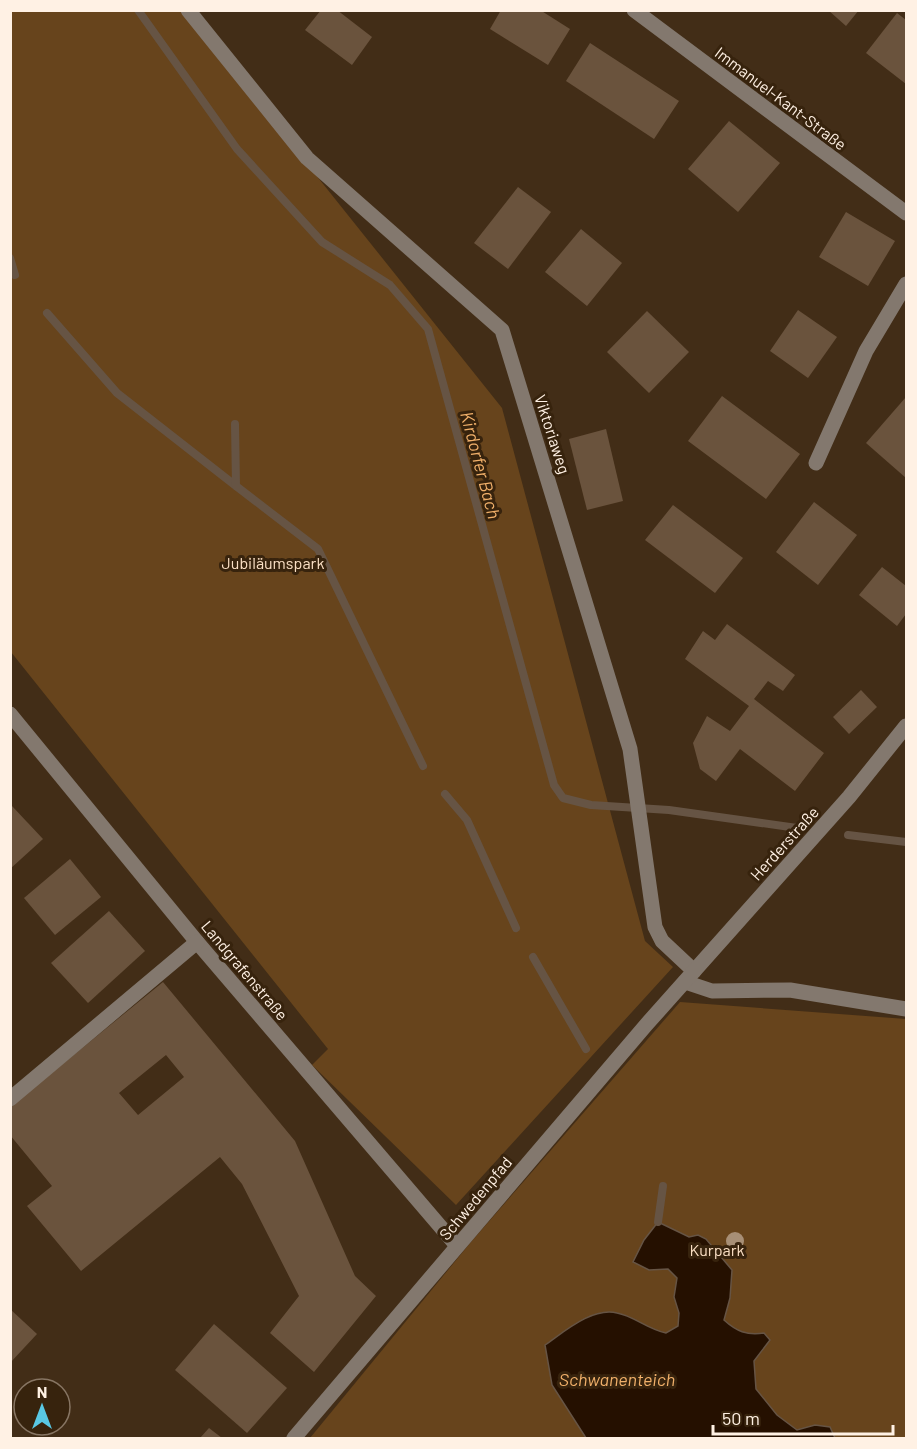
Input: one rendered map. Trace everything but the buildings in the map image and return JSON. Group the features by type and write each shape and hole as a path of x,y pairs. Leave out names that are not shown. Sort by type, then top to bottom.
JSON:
{"street":[{"name":"Viktoriaweg","path":"188,10 308,158 502,330 624,727 638,800 655,927 662,940 690,976"},
{"name":"Immanuel-Kant-Straße","path":"634,10 906,213"},
{"path":"816,463 866,351 906,284"},
{"name":"Landgrafenstraße","path":"10,714 197,942 457,1246"},
{"name":"Herderstraße","path":"690,976 849,796 906,726"},
{"path":"10,1099 197,942"},
{"path":"690,976 712,991 789,990 906,1009"},
{"name":"Schwedenpfad","path":"294,1438 690,976"}],"green space":[{"name":"Jubiläumspark","path":"11,11 185,11 502,408 645,941 673,967 456,1205 312,1065 328,1049 11,652"},
{"name":"Kurpark","path":"680,1002 906,1019 906,1438 310,1438 471,1242"}],"water":[{"name":"Schwanenteich","path":"658,1222 689,1237 698,1235 706,1239 732,1270 730,1298 724,1320 742,1332 764,1333 770,1340 754,1361 756,1389 777,1415 797,1430 815,1425 830,1427 835,1438 586,1438 552,1385 545,1345 588,1317 608,1312 623,1315 666,1333 678,1326 679,1313 674,1297 677,1278 668,1269 649,1270 633,1262 644,1240"}],"waterway":[{"name":"Kirdorfer Bach","path":"138,10 237,149 322,242 390,285 428,329 554,785 563,798 591,805 669,810 797,828"},
{"name":"Kirdorfer Bach","path":"10,258 15,275"},
{"name":"Kirdorfer Bach","path":"47,313 117,393 236,486"},
{"name":"Kirdorfer Bach","path":"235,424 236,486 318,549 423,766"},
{"name":"Kirdorfer Bach","path":"445,794 467,820 516,928"},
{"name":"Kirdorfer Bach","path":"848,835 906,842"},
{"name":"Kirdorfer Bach","path":"533,957 586,1049"},
{"name":"Kirdorfer Bach","path":"658,1222 663,1186"}]}
